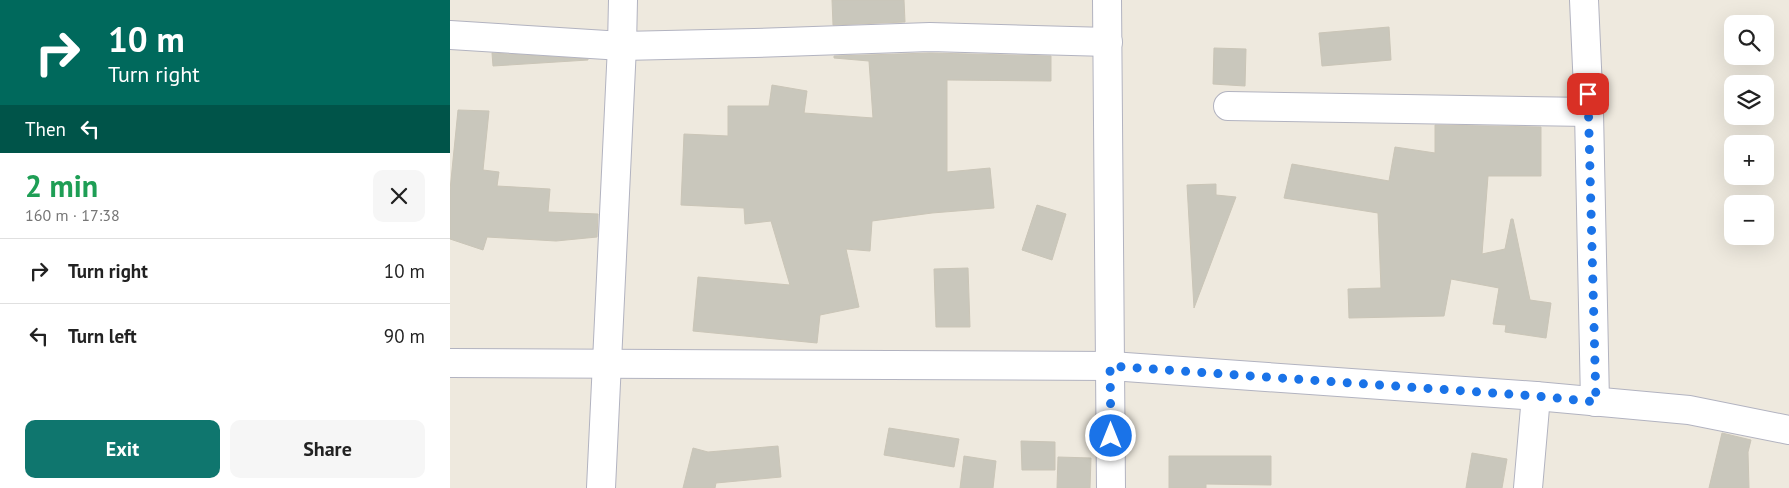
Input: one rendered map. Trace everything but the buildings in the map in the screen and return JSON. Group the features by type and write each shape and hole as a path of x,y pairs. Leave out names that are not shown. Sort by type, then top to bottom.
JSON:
{"street":[{"path":"600,488 623,0"},
{"path":"1108,0 1111,488"},
{"path":"1584,0 1589,112 1596,402"},
{"path":"450,36 622,46 930,37 1108,42"},
{"path":"1228,106 1589,112"},
{"path":"450,363 1110,366 1536,396 1689,410 1789,430"},
{"path":"1528,488 1536,396"}],"route":[{"path":"1111,436 1110,366 1536,396 1596,402 1588,94"}]}
